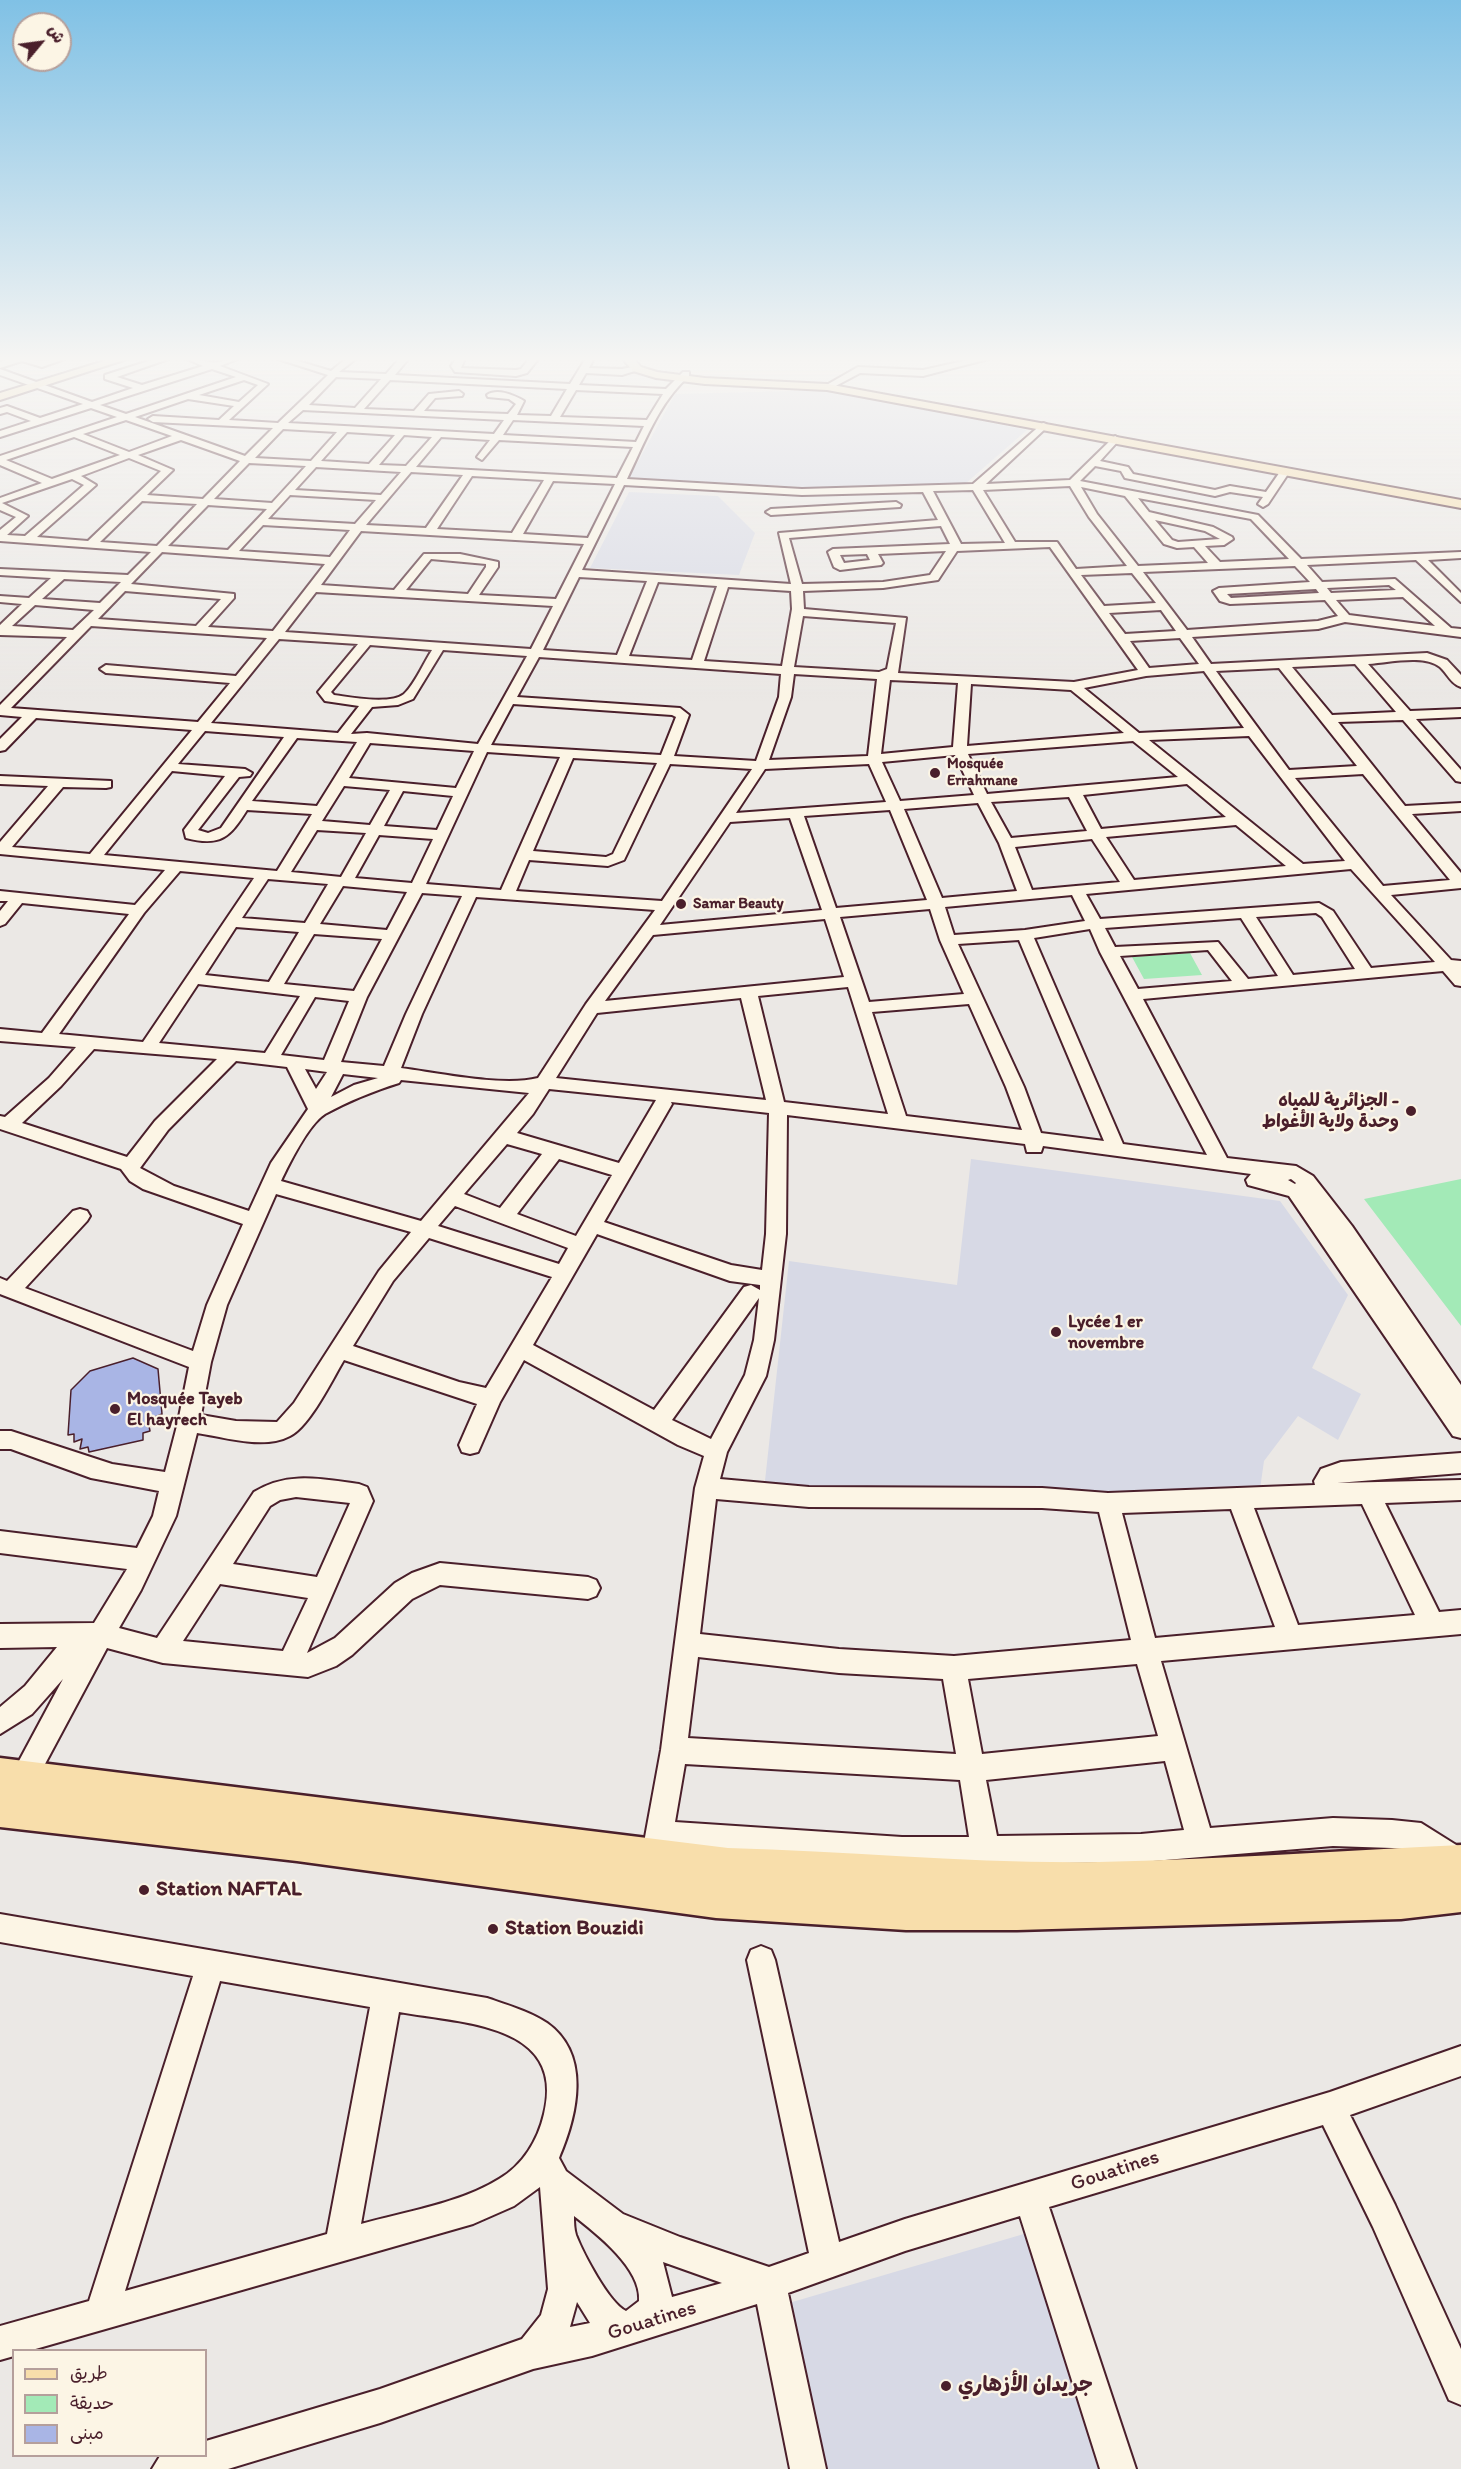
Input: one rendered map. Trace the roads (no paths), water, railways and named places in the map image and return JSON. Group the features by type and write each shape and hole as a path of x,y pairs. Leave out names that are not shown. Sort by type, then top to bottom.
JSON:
{"highway":[{"path":"6,1793 505,1838 658,1847 728,1868 841,1871 956,1879 1098,1882 1461,1865"},
{"path":"6,1793 297,1841 716,1898 906,1910 1017,1910 1401,1899 1461,1892"}],"main road":[{"path":"1298,473 1461,502"},
{"path":"1305,473 1461,502"}],"street":[{"path":"30,473 52,483"},
{"path":"0,504 82,473"},
{"path":"91,544 165,473"},
{"path":"1,711 87,622 129,583 234,473"},
{"path":"230,555 302,473"},
{"path":"95,857 314,588 359,526 406,473"},
{"path":"430,531 469,473"},
{"path":"486,473 802,492 1073,483 1254,517 1275,536 1345,618"},
{"path":"6,1793 90,1636 143,1560 164,1516 189,1422 200,1362 217,1305 254,1220 286,1153 318,1110 341,1068 359,997 417,888 483,748 536,652 590,540 626,473"},
{"path":"976,487 991,473"},
{"path":"1073,483 1082,473"},
{"path":"1127,473 1129,476 1215,493 1230,489 1269,495"},
{"path":"1254,517 1284,473"},
{"path":"27,540 88,488 90,483 74,476"},
{"path":"516,536 550,478"},
{"path":"1073,483 1093,515 1164,606 1253,732 1354,864 1454,965 1461,981"},
{"path":"976,487 1011,544"},
{"path":"189,1422 273,1432 284,1429 302,1409 386,1275 527,1110 537,1087 666,906 761,765 785,698 787,670 798,612 793,566 783,535 758,489"},
{"path":"927,489 955,546"},
{"path":"286,492 385,498"},
{"path":"1128,493 1144,514 1170,543 1224,542 1228,539 1209,529 1144,514"},
{"path":"141,498 273,506"},
{"path":"0,504 22,516 0,537"},
{"path":"771,512 896,505"},
{"path":"850,508 861,529"},
{"path":"260,522 590,540"},
{"path":"783,535 943,524"},
{"path":"460,556 474,533"},
{"path":"0,537 333,561"},
{"path":"1197,543 1216,566"},
{"path":"871,550 1053,544 1146,672"},
{"path":"576,573 797,588 922,581 936,577 955,546"},
{"path":"904,549 922,581"},
{"path":"1074,572 1295,560 1461,555"},
{"path":"398,592 424,558 460,556 492,562 492,567 471,598"},
{"path":"1419,557 1459,595"},
{"path":"1,573 61,575 230,596 199,630"},
{"path":"1,630 61,575"},
{"path":"622,658 653,579"},
{"path":"1406,593 1227,601 1219,591 1387,580 1406,593 1447,631"},
{"path":"697,664 724,583"},
{"path":"314,588 559,603"},
{"path":"0,599 103,607"},
{"path":"1102,610 1164,606"},
{"path":"798,612 902,620 893,671 884,674"},
{"path":"1123,638 1183,632 1318,625 1345,618 1461,633"},
{"path":"87,622 787,670 1074,686 1146,672 1207,667 1357,659 1435,658 1443,663 1461,683"},
{"path":"1,630 75,634"},
{"path":"367,641 324,692 325,696 368,703 398,700 410,696 440,646"},
{"path":"1357,659 1460,777"},
{"path":"1282,663 1329,719 1400,811 1461,883"},
{"path":"106,669 240,680"},
{"path":"884,674 874,759 937,902 948,940 1014,1087 1034,1144"},
{"path":"965,679 960,749 963,762 1006,843 1027,897"},
{"path":"1074,686 1298,868"},
{"path":"510,700 680,712 683,715 666,760 638,813 620,857 608,861 522,855"},
{"path":"343,735 368,703"},
{"path":"1,711 343,735 483,748 761,765 874,759 960,749 1136,737 1253,732"},
{"path":"1329,719 1461,713"},
{"path":"0,747 32,714"},
{"path":"235,772 191,830 191,835 199,837 219,835 226,831 262,774 294,732"},
{"path":"282,874 367,737"},
{"path":"507,894 568,753"},
{"path":"170,767 262,774"},
{"path":"1284,774 1367,770"},
{"path":"0,780 106,784"},
{"path":"726,818 1074,792 1190,780"},
{"path":"339,781 461,793"},
{"path":"1,850 59,782"},
{"path":"273,989 374,831 399,787"},
{"path":"1074,792 1097,835 1130,886"},
{"path":"242,805 320,810"},
{"path":"1400,811 1461,807"},
{"path":"796,814 832,913 899,1121"},
{"path":"1006,843 1239,820"},
{"path":"312,825 442,835"},
{"path":"1,850 417,888 666,906"},
{"path":"647,931 937,902 1027,897 1354,864"},
{"path":"47,1039 139,910 177,865"},
{"path":"147,1048 196,979 265,873"},
{"path":"1381,891 1461,883"},
{"path":"1077,891 1221,1164"},
{"path":"390,1074 414,1014 471,892"},
{"path":"0,896 139,910"},
{"path":"0,921 19,897"},
{"path":"948,940 1025,935 1094,924 1179,919 1302,907 1324,910 1366,973"},
{"path":"1245,912 1288,980"},
{"path":"231,922 391,935"},
{"path":"1025,935 1116,1148"},
{"path":"1108,952 1212,945 1243,984"},
{"path":"1133,995 1454,965"},
{"path":"196,979 359,997"},
{"path":"592,1008 854,981"},
{"path":"658,1422 760,1298 771,1279 778,1189 778,1113 748,991"},
{"path":"268,1060 310,992"},
{"path":"862,1008 974,998"},
{"path":"0,1035 232,1055 390,1074 537,1087 1034,1144 1116,1148 1221,1164 1292,1183 1345,1231 1461,1402"},
{"path":"4,1124 55,1082 89,1043"},
{"path":"232,1055 156,1133 132,1166 134,1176 152,1187 254,1220"},
{"path":"293,1062 318,1110"},
{"path":"318,1110 380,1081 430,1076"},
{"path":"537,1087 663,1104 899,1121 1182,1169 1292,1183 1461,1429"},
{"path":"470,1444 491,1398 522,1349 591,1225 663,1104"},
{"path":"4,1124 132,1166"},
{"path":"503,1136 623,1171"},
{"path":"504,1217 555,1151"},
{"path":"270,1185 425,1229 564,1274"},
{"path":"451,1197 580,1245"},
{"path":"80,1216 5,1288 100,1326 200,1362"},
{"path":"591,1225 730,1273 771,1279"},
{"path":"730,1273 760,1298"},
{"path":"760,1298 755,1376 716,1451 706,1488 674,1750 658,1847 791,1845 891,1850 1141,1848 1334,1832 1392,1833 1421,1838 1461,1865"},
{"path":"522,1349 716,1451"},
{"path":"339,1350 459,1391 491,1398"},
{"path":"0,1440 11,1440 77,1464 146,1482 174,1482"},
{"path":"1330,1496 1325,1481 1329,1476 1341,1472 1461,1463"},
{"path":"163,1651 262,1499 273,1491 287,1487 359,1494 362,1501 361,1508 291,1663"},
{"path":"706,1488 809,1497 1042,1498 1108,1503 1461,1490"},
{"path":"1369,1495 1433,1625"},
{"path":"1239,1498 1291,1638"},
{"path":"1108,1503 1146,1651 1201,1842"},
{"path":"0,1542 143,1560"},
{"path":"214,1572 324,1589"},
{"path":"0,1636 90,1636 163,1651 308,1665 322,1662 339,1652 402,1592 427,1576 440,1574 588,1588"},
{"path":"686,1644 839,1661 954,1668 1461,1622"},
{"path":"0,1720 35,1692 90,1636"},
{"path":"954,1668 985,1848"},
{"path":"674,1750 971,1768 1174,1747"},
{"path":"0,1929 487,2013 523,2025 548,2044 562,2074 562,2100 548,2170 559,2235 564,2289 555,2323 533,2352"},
{"path":"761,1960 828,2264"},
{"path":"101,2314 211,1964"},
{"path":"341,2245 387,1997"},
{"name":"Gouatines","path":"170,2469 380,2406 533,2352 592,2339 635,2324 719,2301 905,2235 1182,2149 1330,2107 1461,2061"},
{"path":"1330,2107 1384,2216 1461,2388"},
{"path":"548,2170 612,2224 650,2271 656,2296 655,2309 635,2324 608,2319 592,2297 559,2235"},
{"path":"0,2343 473,2208 505,2195 528,2177 548,2170"},
{"path":"1030,2198 1118,2469"},
{"path":"612,2224 680,2253 769,2283 808,2469"}],"place":[{"name":"Mosquée Errahmane","path":"935,773"},
{"name":"Samar Beauty","path":"681,904"},
{"name":"الجزائرية للمياه - وحدة ولاية الأغواط","path":"1411,1111"},
{"name":"Lycée 1 er novembre","path":"1056,1332"},
{"name":"Mosquée Tayeb El hayrech","path":"115,1409"},
{"name":"Station NAFTAL","path":"144,1890"},
{"name":"Station Bouzidi","path":"493,1929"},
{"name":"جريدان الأزهاري","path":"946,2386"}]}
